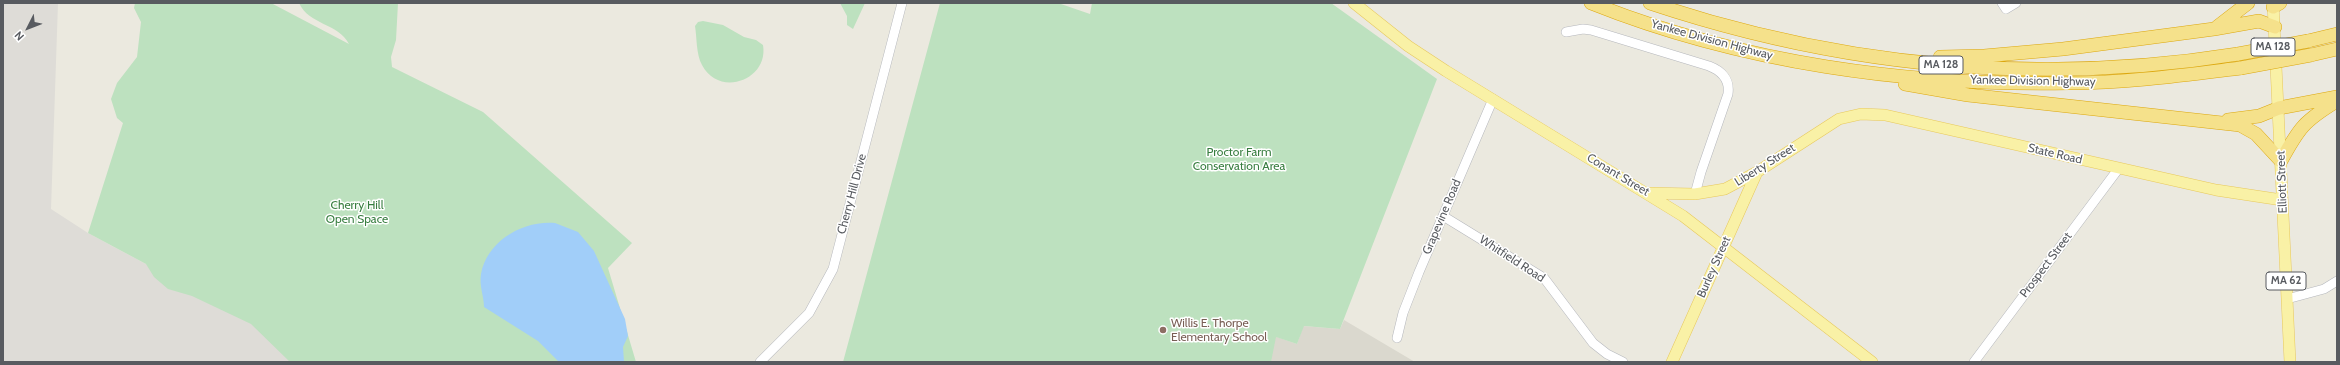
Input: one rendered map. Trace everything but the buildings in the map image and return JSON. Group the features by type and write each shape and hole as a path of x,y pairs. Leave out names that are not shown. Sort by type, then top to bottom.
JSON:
{"highway":[{"name":"Yankee Division Highway","path":"1591,3 1693,37 1748,51 1814,64 1896,75 2012,83 2133,80 2241,68 2337,49"},
{"name":"Yankee Division Highway","path":"1650,3 1723,25 1799,44 1909,63 2035,70 2147,65 2238,54 2337,34"},
{"path":"2214,29 2248,3"},
{"path":"1799,44 1919,57 1954,58 2063,49 2214,29 2258,21 2275,27"},
{"path":"1814,64 1856,77 1968,95 2240,125 2252,131 2281,161 2294,136 2306,121 2337,101"},
{"path":"2220,122 2260,116 2279,108 2337,97"}],"main road":[{"name":"Conant Street","path":"1354,3 1408,46 1683,216 1872,362"},
{"name":"Elliott Street","path":"2275,4 2282,200 2290,362"},
{"name":"State Road","path":"1829,124 1851,115 1885,115 2239,194 2282,200"},
{"name":"Liberty Street","path":"1648,193 1696,194 1726,189 1757,172 1829,124"},
{"name":"Burley Street","path":"1672,362 1757,172"}],"street":[{"name":"Cherry Hill Drive","path":"760,362 810,313 833,269 902,3"},
{"path":"2004,6 2016,3"},
{"name":"Yankee Division Highway","path":"1566,32 1583,29 1591,30 1709,66 1722,73 1729,88 1728,94 1701,172 1696,194"},
{"name":"Grapevine Road","path":"1397,338 1403,313 1493,99"},
{"name":"Prospect Street","path":"1974,362 2119,168"},
{"name":"Whitfield Road","path":"1443,216 1544,278 1593,342 1607,354 1623,362"},
{"path":"2287,299 2324,289 2337,282"}],"shaded area":[{"path":"3,3 58,3 51,209 88,233 329,362 3,362"},
{"name":"Willis E. Thorpe Elementary School","path":"1186,305 1297,344 1303,326 1340,329 1344,320 1415,362 988,362 1027,342"}],"green space":[{"name":"Cherry Hill Open Space","path":"135,3 271,3 349,44 338,32 309,16 299,3 398,3 396,40 391,57 392,67 483,112 632,243 608,268 636,362 290,362 251,324 192,296 168,289 154,277 146,264 88,233 123,123 117,118 111,99 117,83 137,57 141,22 134,8"},
{"path":"840,3 865,3 853,29 847,25 847,16"},
{"name":"Proctor Farm Conservation Area","path":"940,3 1058,3 1090,14 1092,3 1331,3 1437,79 1340,329 1304,326 1297,344 1276,337 1271,362 843,362"},
{"path":"703,21 723,25 744,37 756,40 763,45 763,57 758,68 751,75 741,80 730,82 720,81 710,75 700,61 697,46 695,26 698,22"}],"water":[{"path":"543,223 555,223 578,232 594,251 625,319 628,336 623,347 624,362 559,362 538,341 484,307 481,274 485,262 491,252 508,235 519,229"}],"place":[{"name":"Willis E. Thorpe Elementary School","path":"1163,330"}]}
